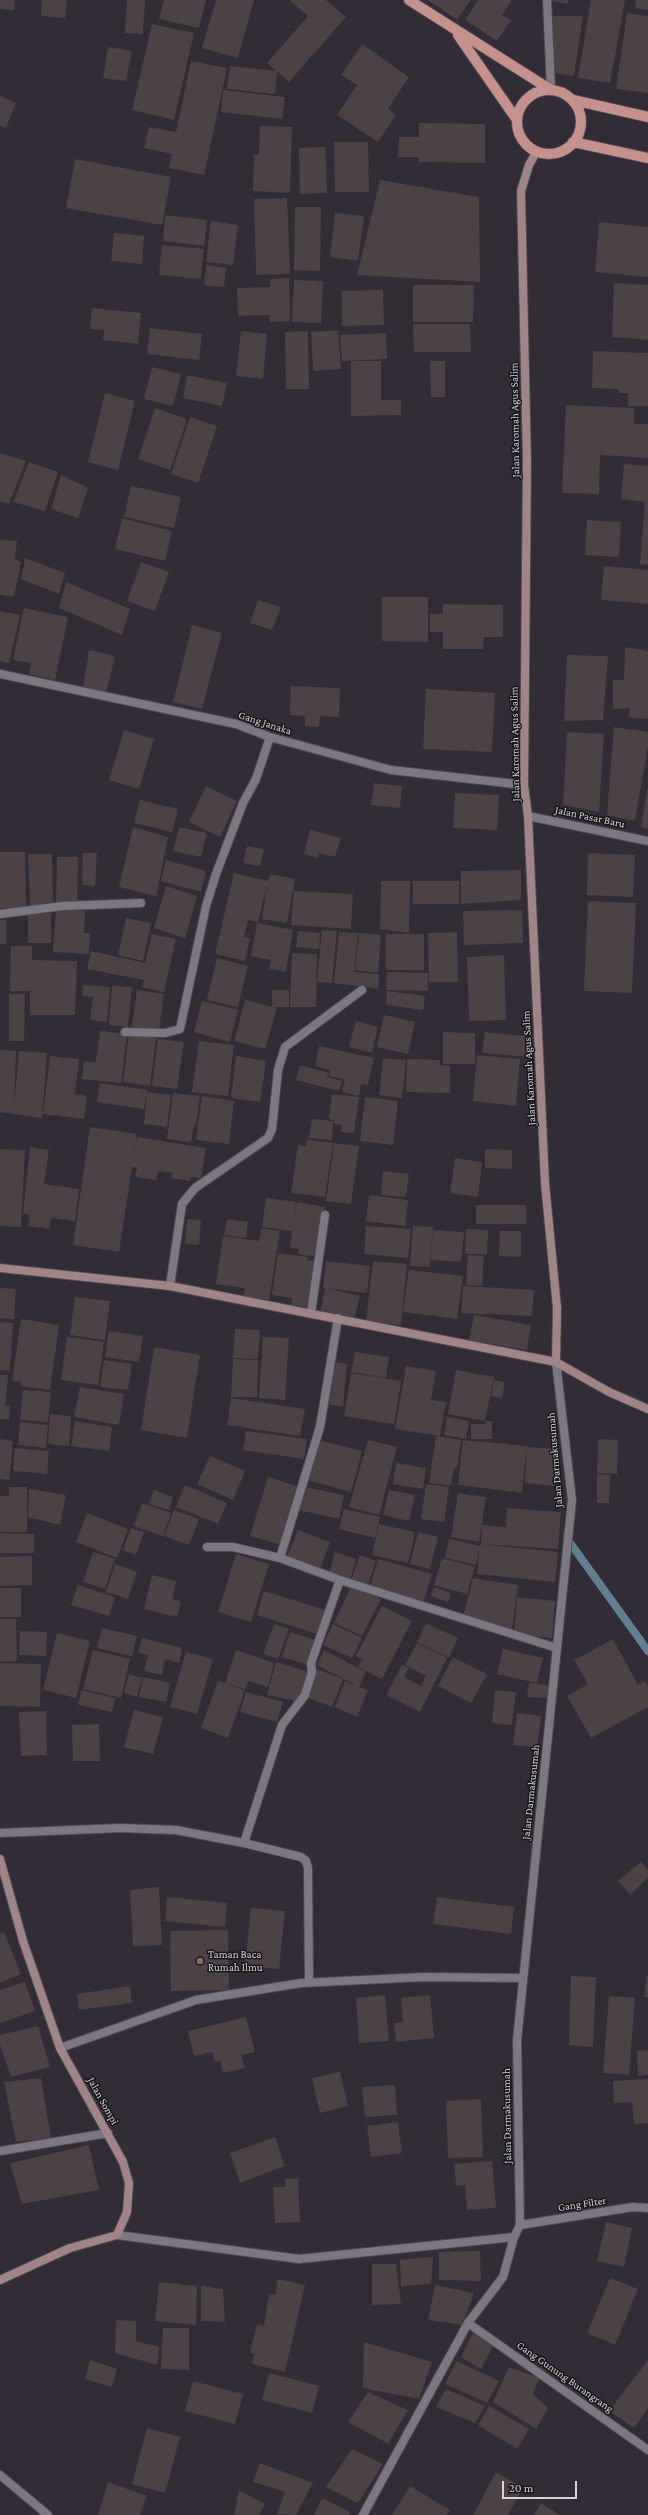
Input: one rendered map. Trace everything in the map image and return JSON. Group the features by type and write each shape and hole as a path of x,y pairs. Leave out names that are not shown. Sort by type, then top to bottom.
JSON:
{"main road":[{"path":"408,0 455,31 551,90 574,100 648,118"},
{"path":"455,31 517,120 522,139 537,151 556,152 574,142 580,131 581,117 574,100"},
{"path":"517,120 519,110 528,98 541,90 551,90"},
{"path":"574,142 648,158"},
{"name":"Jalan Karomah Agus Salim","path":"537,151 529,165 522,192 527,462 524,785 528,816 545,1183 557,1308 556,1362"},
{"path":"0,1268 170,1286 556,1362 609,1392 648,1409"},
{"name":"Jalan Sompi","path":"0,1859 23,1941 60,2048 123,2162 129,2183 127,2212 117,2235"},
{"path":"0,2280 70,2248 117,2235"}],"street":[{"path":"547,0 551,90"},
{"name":"Gang Janaka","path":"0,674 236,724 270,737 391,770 524,785"},
{"path":"125,1032 165,1033 180,1029 206,906 216,874 243,803 256,779 270,737"},
{"name":"Jalan Pasar Baru","path":"528,816 648,840"},
{"path":"0,914 63,906 141,903"},
{"path":"170,1286 182,1204 195,1188 268,1138 272,1129 278,1070 285,1047 362,990"},
{"path":"311,1313 325,1215"},
{"path":"280,1558 320,1427 338,1318"},
{"name":"Jalan Darmakusumah","path":"520,2225 517,2040 572,1500 556,1362"},
{"path":"207,1547 233,1547 280,1558 340,1580 557,1648"},
{"path":"244,1843 282,1725 305,1695 312,1672 311,1663 340,1580"},
{"path":"0,1833 120,1828 176,1830 244,1843 301,1857 306,1861 308,1868 310,1983"},
{"path":"60,2048 196,2000 310,1983 424,1977 523,1978"},
{"path":"0,2151 108,2133"},
{"name":"Gang Filter","path":"520,2225 633,2207 648,2208"},
{"path":"362,2515 468,2323 503,2277 514,2237 520,2225"},
{"path":"117,2235 299,2260 514,2237"},
{"name":"Gang Gunung Burangrang","path":"468,2323 648,2450"},
{"path":"0,2475 48,2515"}],"building":[{"path":"0,0 15,0 14,10 0,9"},
{"path":"42,0 67,0 65,18 41,16"},
{"path":"127,0 145,0 143,34 125,33"},
{"path":"164,0 206,0 199,28 159,19"},
{"path":"216,0 254,0 238,58 202,48"},
{"path":"289,0 326,0 346,17 289,82 267,63 308,16"},
{"path":"428,0 471,0 457,20"},
{"path":"478,0 512,0 502,15 511,20 497,41 465,20"},
{"path":"548,0 568,0 568,4"},
{"path":"591,0 625,0 610,83 578,78"},
{"path":"636,0 648,0 648,10 635,8"},
{"path":"627,13 648,16 648,93 616,89"},
{"path":"551,16 583,16 574,76 554,73"},
{"path":"152,24 194,33 174,120 132,110"},
{"path":"362,44 409,77 388,109 396,115 378,142 337,115 357,85 341,75"},
{"path":"108,47 132,51 126,81 103,78"},
{"path":"191,61 227,68 204,175 169,168 172,154 144,148 149,127 176,132"},
{"path":"230,66 277,71 275,94 227,89"},
{"path":"223,90 285,97 282,119 221,112"},
{"path":"0,96 16,103 6,128 0,126"},
{"path":"419,123 485,124 485,163 419,162 419,157 398,157 399,137 419,137"},
{"path":"260,126 292,127 290,193 253,191 254,154 259,155"},
{"path":"334,142 368,142 369,192 335,192"},
{"path":"325,147 327,193 300,194 299,148"},
{"path":"75,159 171,177 162,225 66,208"},
{"path":"380,180 479,197 480,282 357,275"},
{"path":"287,198 290,274 256,275 254,199"},
{"path":"295,207 321,207 320,271 294,270"},
{"path":"335,213 364,216 358,261 330,257"},
{"path":"165,215 207,220 204,246 163,241"},
{"path":"211,221 238,225 233,265 206,262"},
{"path":"599,222 648,227 648,277 595,272"},
{"path":"114,233 144,236 142,264 111,261"},
{"path":"162,245 204,249 201,279 159,275"},
{"path":"206,265 226,268 224,287 204,285"},
{"path":"289,278 290,321 270,322 270,315 238,316 237,288 270,287 270,279"},
{"path":"294,280 323,281 321,323 292,322"},
{"path":"614,283 648,285 648,340 612,337"},
{"path":"413,285 474,285 473,322 413,322"},
{"path":"383,290 384,325 342,326 342,291"},
{"path":"92,308 141,313 138,344 103,340 104,330 90,329"},
{"path":"413,324 470,324 471,352 414,352"},
{"path":"150,328 202,334 199,360 147,354"},
{"path":"338,330 341,369 313,371 311,332"},
{"path":"241,331 267,334 263,379 236,376"},
{"path":"308,331 309,389 286,389 285,332"},
{"path":"386,333 387,359 342,361 340,335"},
{"path":"593,351 648,353 648,406 628,406 628,393 619,393 619,389 592,388"},
{"path":"351,361 381,361 381,400 401,400 401,415 351,416"},
{"path":"430,361 445,361 445,397 431,397"},
{"path":"152,367 181,374 173,406 144,399"},
{"path":"187,375 227,383 222,406 183,398"},
{"path":"105,393 135,401 118,470 88,462"},
{"path":"566,405 634,408 634,424 648,424 648,458 600,455 599,494 562,493"},
{"path":"155,408 187,419 170,470 138,459"},
{"path":"190,417 217,426 198,483 171,474"},
{"path":"0,453 26,461 9,504 0,501"},
{"path":"29,462 58,472 45,511 13,502"},
{"path":"624,464 648,466 648,565 640,564 645,502 621,499"},
{"path":"61,475 88,488 78,518 51,509"},
{"path":"131,486 181,497 174,528 124,517"},
{"path":"122,518 172,531 165,561 115,549"},
{"path":"587,520 621,522 619,557 585,555"},
{"path":"0,540 17,541 15,559 21,562 14,597 0,595"},
{"path":"25,558 65,573 59,594 21,579"},
{"path":"141,562 169,572 155,611 127,601"},
{"path":"604,566 648,570 648,604 601,600"},
{"path":"66,582 130,609 122,635 59,608"},
{"path":"382,597 428,597 428,642 382,641"},
{"path":"258,600 281,607 272,630 250,623"},
{"path":"443,604 503,605 503,637 484,637 483,649 443,649 443,632 430,632 430,614 443,614"},
{"path":"24,608 68,617 55,680 29,674 31,663 13,660"},
{"path":"0,611 20,615 9,663 0,661"},
{"path":"192,625 222,633 202,709 173,702"},
{"path":"625,647 648,651 648,719 628,717 630,708 613,709 613,680 624,680"},
{"path":"89,650 115,656 106,693 83,687"},
{"path":"567,655 608,656 603,720 564,721"},
{"path":"291,686 340,688 339,717 320,716 319,727 305,726 305,716 290,715"},
{"path":"426,689 495,693 492,752 423,749"},
{"path":"614,727 648,732 648,746 635,821 607,815"},
{"path":"124,730 154,739 139,789 109,780"},
{"path":"567,732 604,734 599,812 563,805"},
{"path":"374,783 402,786 400,808 371,805"},
{"path":"206,786 237,801 220,837 189,822"},
{"path":"648,790 648,829 641,827"},
{"path":"455,793 499,795 497,830 453,828"},
{"path":"140,800 178,809 172,832 134,823"},
{"path":"133,827 168,837 156,896 119,887"},
{"path":"179,827 207,833 201,857 173,851"},
{"path":"310,830 341,838 335,857 319,853 318,858 304,854"},
{"path":"247,846 264,849 260,866 243,863"},
{"path":"0,852 25,852 26,908 0,908"},
{"path":"83,853 97,853 95,886 82,885"},
{"path":"588,853 635,855 633,897 587,895"},
{"path":"28,854 52,854 53,905 30,905"},
{"path":"57,857 78,857 77,902 56,902"},
{"path":"166,860 206,871 201,892 161,881"},
{"path":"521,870 521,900 461,904 461,871"},
{"path":"234,873 268,881 270,874 295,879 287,923 262,919 267,885 258,922 248,920 244,937 250,938 245,961 215,954"},
{"path":"381,881 410,881 409,933 380,929"},
{"path":"413,881 459,881 459,904 413,904"},
{"path":"166,886 197,896 185,938 154,928"},
{"path":"294,891 353,894 351,929 291,925"},
{"path":"588,901 636,903 632,993 584,991"},
{"path":"56,909 85,911 84,933 90,933 89,954 53,952"},
{"path":"522,910 523,943 464,945 463,911"},
{"path":"28,912 51,912 51,943 28,943"},
{"path":"126,918 151,923 143,961 118,955"},
{"path":"0,920 6,920 6,944 0,944"},
{"path":"257,923 293,930 286,972 269,969 271,960 251,956"},
{"path":"322,930 337,931 332,983 317,982"},
{"path":"298,931 320,933 319,949 296,947"},
{"path":"339,932 358,933 354,972 379,974 378,989 334,983"},
{"path":"457,932 458,982 429,982 428,933"},
{"path":"359,933 381,935 378,973 355,970"},
{"path":"152,934 176,939 164,992 142,987 144,980 87,969 91,951 145,963"},
{"path":"386,934 424,934 424,970 386,970"},
{"path":"11,946 32,946 32,960 77,961 75,1015 30,1015 30,991 10,991"},
{"path":"292,953 317,954 316,1007 290,1007"},
{"path":"504,955 506,1020 469,1021 467,957"},
{"path":"217,958 248,966 238,1007 207,1000"},
{"path":"387,972 428,973 428,991 386,990"},
{"path":"83,985 110,987 107,1022 90,1020 93,997 82,996"},
{"path":"112,986 132,987 128,1027 109,1025"},
{"path":"137,990 164,994 159,1032 131,1030"},
{"path":"272,990 289,990 289,1007 272,1007"},
{"path":"387,991 425,996 423,1010 386,1005"},
{"path":"9,994 25,994 24,1041 9,1041"},
{"path":"245,1000 277,1008 265,1049 234,1041"},
{"path":"202,1001 238,1010 230,1042 194,1032"},
{"path":"384,1015 415,1022 408,1054 377,1047"},
{"path":"356,1021 378,1027 372,1053 349,1047"},
{"path":"100,1031 127,1034 121,1083 82,1079 84,1061 96,1062"},
{"path":"443,1032 475,1033 475,1064 443,1064"},
{"path":"485,1032 533,1037 531,1057 482,1053"},
{"path":"129,1034 156,1038 150,1086 123,1082"},
{"path":"158,1039 184,1042 177,1089 152,1086"},
{"path":"199,1041 234,1045 228,1096 192,1092"},
{"path":"319,1046 374,1058 368,1085 361,1084 359,1096 342,1092 345,1080 329,1076 330,1070 315,1066"},
{"path":"0,1050 16,1051 14,1107 19,1051 47,1053 42,1118 0,1112"},
{"path":"477,1055 520,1059 516,1106 473,1101"},
{"path":"50,1056 79,1059 75,1094 87,1096 84,1119 43,1114"},
{"path":"236,1056 266,1061 260,1102 231,1098"},
{"path":"383,1058 406,1060 402,1098 379,1095"},
{"path":"407,1059 440,1060 440,1065 450,1066 450,1093 406,1092"},
{"path":"300,1065 329,1073 328,1076 324,1076 342,1081 339,1091 296,1080"},
{"path":"100,1083 147,1090 144,1109 97,1102"},
{"path":"147,1092 171,1095 167,1127 144,1124"},
{"path":"173,1093 200,1096 196,1125 194,1125 191,1142 167,1139"},
{"path":"332,1094 359,1097 354,1133 341,1132 342,1125 334,1124 334,1120 329,1119"},
{"path":"202,1096 234,1101 229,1144 196,1140"},
{"path":"365,1097 398,1101 393,1145 360,1141"},
{"path":"312,1119 333,1121 332,1140 309,1138"},
{"path":"90,1127 137,1134 133,1156 137,1137 206,1148 201,1178 191,1177 190,1181 171,1178 172,1173 158,1171 156,1180 135,1177 137,1168 132,1167 119,1252 73,1245"},
{"path":"307,1140 333,1143 325,1197 291,1193 298,1145 306,1146"},
{"path":"334,1143 359,1146 351,1204 326,1201"},
{"path":"30,1147 49,1150 44,1184 79,1189 75,1221 51,1218 49,1229 28,1226 30,1215 23,1213"},
{"path":"0,1149 25,1150 21,1227 0,1226"},
{"path":"485,1149 512,1150 512,1169 485,1168"},
{"path":"455,1158 482,1162 478,1197 450,1193"},
{"path":"383,1171 409,1174 406,1197 381,1195"},
{"path":"369,1195 408,1200 405,1226 366,1221"},
{"path":"266,1198 296,1202 294,1218 297,1202 325,1207 317,1257 298,1254 299,1249 290,1248 292,1231 262,1227"},
{"path":"476,1205 526,1205 526,1224 476,1224"},
{"path":"187,1219 201,1220 199,1245 185,1244"},
{"path":"227,1219 248,1222 246,1238 224,1235"},
{"path":"366,1226 411,1229 408,1258 364,1254"},
{"path":"413,1226 433,1227 430,1267 410,1266"},
{"path":"261,1228 280,1231 269,1300 243,1296 245,1288 216,1284 223,1236 259,1241"},
{"path":"466,1229 488,1230 487,1254 465,1254"},
{"path":"433,1230 464,1232 461,1262 431,1260"},
{"path":"500,1231 521,1231 521,1257 499,1256"},
{"path":"278,1253 308,1257 307,1260 318,1261 311,1308 292,1305 292,1298 272,1295"},
{"path":"468,1255 484,1256 482,1286 466,1285"},
{"path":"326,1261 370,1266 367,1293 323,1288"},
{"path":"373,1261 407,1264 401,1325 366,1321"},
{"path":"409,1270 463,1276 457,1319 403,1312"},
{"path":"463,1286 534,1290 532,1316 461,1313"},
{"path":"0,1288 16,1289 14,1319 0,1318"},
{"path":"325,1288 360,1296 354,1320 320,1314"},
{"path":"75,1297 110,1301 105,1340 70,1335"},
{"path":"474,1315 531,1325 527,1350 469,1340"},
{"path":"21,1319 59,1325 50,1390 21,1386 21,1382 12,1381"},
{"path":"0,1322 13,1323 10,1371 0,1370"},
{"path":"235,1329 260,1330 258,1359 233,1358"},
{"path":"109,1331 143,1336 139,1362 105,1357"},
{"path":"67,1337 104,1342 98,1385 61,1380"},
{"path":"263,1337 289,1338 285,1400 259,1398"},
{"path":"154,1347 200,1355 187,1438 141,1430"},
{"path":"355,1352 389,1357 386,1378 351,1372"},
{"path":"233,1359 258,1360 257,1397 231,1397"},
{"path":"104,1360 132,1364 128,1390 100,1387"},
{"path":"334,1362 347,1364 343,1406 329,1405"},
{"path":"406,1366 436,1371 431,1400 446,1402 440,1436 395,1429"},
{"path":"456,1370 494,1377 485,1421 448,1414"},
{"path":"351,1373 401,1381 394,1424 344,1416"},
{"path":"0,1375 8,1375 5,1406 10,1406 9,1419 0,1419"},
{"path":"494,1380 505,1382 502,1398 491,1396"},
{"path":"80,1387 124,1394 119,1425 74,1417"},
{"path":"23,1390 51,1392 48,1422 20,1420"},
{"path":"231,1398 305,1409 300,1436 227,1425"},
{"path":"50,1414 71,1416 69,1446 48,1444"},
{"path":"447,1417 469,1421 466,1439 444,1435"},
{"path":"75,1421 112,1427 109,1451 71,1446"},
{"path":"485,1421 492,1421 492,1439 471,1439 471,1424 485,1424"},
{"path":"20,1422 48,1425 46,1448 18,1445"},
{"path":"246,1431 307,1439 304,1459 243,1450"},
{"path":"436,1436 461,1440 457,1468 454,1468 451,1486 429,1483"},
{"path":"0,1439 13,1441 9,1480 0,1479"},
{"path":"598,1439 618,1440 617,1474 597,1473"},
{"path":"318,1440 362,1451 351,1492 307,1480"},
{"path":"368,1440 397,1447 379,1515 349,1507"},
{"path":"463,1440 527,1446 522,1493 458,1485"},
{"path":"527,1447 558,1449 555,1486 525,1483"},
{"path":"15,1448 49,1451 47,1474 13,1471"},
{"path":"210,1456 245,1471 233,1500 197,1484"},
{"path":"396,1463 426,1468 423,1489 393,1484"},
{"path":"597,1474 610,1475 609,1503 597,1503"},
{"path":"268,1477 299,1487 282,1545 250,1536"},
{"path":"426,1484 449,1487 444,1522 421,1519"},
{"path":"185,1485 227,1503 218,1524 176,1507"},
{"path":"9,1487 27,1487 27,1532 0,1532 0,1496 9,1496"},
{"path":"305,1487 344,1495 339,1519 299,1510"},
{"path":"29,1489 66,1495 60,1525 28,1517"},
{"path":"154,1490 173,1497 169,1510 149,1504"},
{"path":"389,1490 415,1495 409,1521 383,1515"},
{"path":"458,1493 486,1497 479,1542 451,1537"},
{"path":"142,1503 171,1513 163,1536 134,1526"},
{"path":"507,1508 561,1512 558,1549 481,1544 482,1525 506,1527"},
{"path":"344,1509 380,1517 375,1538 339,1529"},
{"path":"174,1510 199,1519 189,1545 164,1536"},
{"path":"87,1513 128,1529 117,1558 76,1542"},
{"path":"379,1524 415,1532 408,1563 372,1555"},
{"path":"131,1528 144,1532 136,1555 123,1550"},
{"path":"298,1530 330,1542 320,1569 287,1557"},
{"path":"418,1532 438,1537 430,1569 410,1564"},
{"path":"0,1533 34,1534 34,1553 0,1553"},
{"path":"449,1539 480,1546 476,1565 445,1558"},
{"path":"480,1544 558,1552 555,1582 477,1574"},
{"path":"93,1552 115,1559 105,1589 83,1582"},
{"path":"335,1552 356,1559 350,1580 329,1574"},
{"path":"236,1554 269,1564 251,1622 218,1612"},
{"path":"360,1555 376,1561 367,1587 351,1581"},
{"path":"32,1556 32,1585 0,1586 0,1557"},
{"path":"442,1558 475,1567 467,1594 434,1585"},
{"path":"378,1559 432,1574 423,1604 370,1588"},
{"path":"115,1564 137,1572 128,1599 106,1592"},
{"path":"152,1575 176,1581 172,1599 181,1601 177,1617 144,1609"},
{"path":"473,1578 518,1585 512,1630 464,1614"},
{"path":"78,1585 115,1597 109,1616 71,1605"},
{"path":"352,1585 381,1599 362,1636 334,1623"},
{"path":"434,1587 451,1593 448,1602 431,1596"},
{"path":"0,1588 21,1588 21,1617 0,1617"},
{"path":"264,1591 325,1610 317,1634 257,1615"},
{"path":"517,1597 555,1601 552,1638 514,1634"},
{"path":"382,1606 412,1621 382,1679 358,1667 362,1660 356,1656"},
{"path":"0,1619 16,1619 17,1661 0,1662"},
{"path":"426,1623 458,1638 449,1658 417,1642"},
{"path":"274,1624 289,1629 278,1659 263,1654"},
{"path":"333,1624 362,1638 352,1658 323,1645"},
{"path":"102,1628 137,1636 132,1656 97,1648"},
{"path":"20,1631 47,1632 46,1656 19,1655"},
{"path":"290,1632 316,1640 308,1665 282,1657"},
{"path":"57,1633 90,1641 76,1698 43,1690"},
{"path":"142,1638 182,1648 179,1663 165,1659 162,1675 144,1671 148,1655 138,1653"},
{"path":"613,1639 638,1685 645,1681 648,1687 648,1707 591,1738 567,1696 588,1684 574,1660"},
{"path":"417,1643 447,1658 420,1712 386,1695 402,1665 409,1668 404,1677 421,1686 426,1676 405,1665"},
{"path":"503,1649 543,1658 537,1683 497,1674"},
{"path":"93,1650 130,1659 121,1698 83,1689"},
{"path":"236,1650 274,1663 268,1687 248,1681 245,1689 225,1683"},
{"path":"324,1650 366,1672 359,1687 368,1690 357,1717 335,1707 345,1681 357,1686 317,1665"},
{"path":"186,1652 213,1659 197,1714 170,1707"},
{"path":"453,1657 487,1674 471,1703 438,1686"},
{"path":"276,1662 309,1672 300,1702 267,1695"},
{"path":"0,1663 41,1664 40,1707 0,1706"},
{"path":"317,1669 343,1679 332,1707 306,1697"},
{"path":"129,1674 142,1678 137,1697 124,1693"},
{"path":"143,1677 170,1683 166,1702 139,1697"},
{"path":"218,1681 245,1690 228,1738 201,1728"},
{"path":"529,1683 549,1685 547,1698 527,1697"},
{"path":"82,1690 115,1698 112,1712 78,1705"},
{"path":"495,1690 516,1692 512,1725 492,1723"},
{"path":"246,1692 283,1702 277,1722 240,1712"},
{"path":"134,1710 163,1717 153,1754 124,1747"},
{"path":"46,1711 47,1755 21,1756 19,1712"},
{"path":"517,1713 541,1716 537,1748 513,1745"},
{"path":"99,1724 100,1761 73,1761 72,1725"},
{"path":"641,1862 648,1870 648,1878 630,1895 618,1881"},
{"path":"159,1887 162,1945 133,1946 130,1890"},
{"path":"167,1897 227,1903 225,1927 165,1921"},
{"path":"437,1897 514,1907 511,1934 433,1924"},
{"path":"251,1908 285,1911 279,1969 245,1966"},
{"name":"Taman Baca Rumah Ilmu","path":"228,1930 229,1990 171,1991 170,1931"},
{"path":"4,1932 21,1974 0,1983 0,1933"},
{"path":"647,1975 648,1997 644,1997"},
{"path":"571,1976 596,1977 593,2047 569,2045"},
{"path":"25,1982 35,2011 0,2023 0,1990"},
{"path":"130,1986 132,2003 79,2010 77,1994"},
{"path":"385,1995 389,2041 359,2043 356,1998"},
{"path":"430,1995 434,2038 396,2042 394,2023 403,2022 401,1998"},
{"path":"609,1996 635,1998 629,2075 603,2073"},
{"path":"246,2017 255,2052 241,2055 245,2068 223,2073 220,2060 215,2062 212,2052 194,2056 188,2031"},
{"path":"38,2026 50,2067 11,2077 0,2045 0,2035"},
{"path":"648,2050 648,2075 638,2076 637,2051"},
{"path":"340,2072 348,2106 320,2113 312,2078"},
{"path":"41,2078 51,2138 16,2142 4,2082"},
{"path":"648,2079 648,2123 634,2124 632,2102 614,2103 613,2081"},
{"path":"395,2085 397,2115 365,2117 362,2087"},
{"path":"481,2099 483,2157 448,2158 446,2101"},
{"path":"398,2122 402,2153 371,2157 367,2126"},
{"path":"275,2137 285,2166 240,2183 230,2153"},
{"path":"89,2145 99,2190 22,2204 10,2163"},
{"path":"492,2161 496,2208 467,2210 465,2185 456,2186 454,2164"},
{"path":"298,2178 300,2222 275,2223 273,2187 285,2187 285,2179"},
{"path":"606,2222 632,2228 624,2267 597,2261"},
{"path":"480,2251 481,2281 439,2280 439,2252"},
{"path":"433,2257 431,2284 401,2286 400,2260"},
{"path":"372,2264 396,2264 401,2304 372,2305"},
{"path":"610,2278 638,2289 615,2345 587,2333"},
{"path":"278,2279 305,2285 285,2372 252,2364 254,2354 250,2353 257,2324 264,2326 269,2294 275,2295"},
{"path":"159,2282 197,2286 196,2325 155,2321"},
{"path":"435,2285 474,2293 462,2325 428,2320"},
{"path":"201,2286 223,2289 225,2322 201,2321"},
{"path":"116,2320 136,2321 136,2341 159,2347 157,2365 115,2353"},
{"path":"163,2328 189,2328 189,2370 161,2369"},
{"path":"474,2331 494,2344 481,2369 461,2357"},
{"path":"364,2342 432,2362 419,2399 363,2388"},
{"path":"90,2360 117,2369 112,2387 85,2379"},
{"path":"648,2360 648,2408 634,2428 609,2411"},
{"path":"457,2361 499,2381 487,2403 445,2384"},
{"path":"509,2367 539,2378 533,2394 548,2408 536,2429 493,2402"},
{"path":"269,2373 319,2386 312,2413 262,2400"},
{"path":"193,2381 243,2394 235,2424 185,2411"},
{"path":"446,2389 485,2406 475,2423 436,2407"},
{"path":"368,2392 408,2410 388,2444 348,2422"},
{"path":"489,2406 529,2429 517,2449 478,2425"},
{"path":"147,2428 180,2437 165,2493 132,2484"},
{"path":"352,2449 383,2464 358,2503 326,2487"},
{"path":"260,2463 313,2483 296,2515 277,2514 285,2492 253,2482"},
{"path":"496,2472 523,2488 508,2515 473,2515"},
{"path":"108,2482 147,2496 140,2515 98,2515"},
{"path":"410,2486 450,2510 446,2515 392,2515"},
{"path":"239,2490 265,2504 259,2515 234,2515"},
{"path":"322,2498 350,2512 349,2515 314,2515"},
{"path":"541,2503 560,2515 534,2515"}],"waterway":[{"path":"568,1540 648,1651"}],"place":[{"name":"Taman Baca Rumah Ilmu","path":"200,1961"}]}
